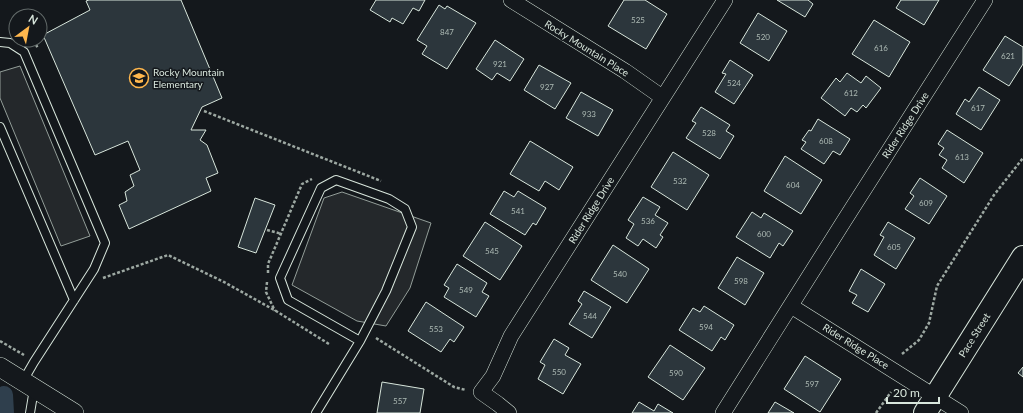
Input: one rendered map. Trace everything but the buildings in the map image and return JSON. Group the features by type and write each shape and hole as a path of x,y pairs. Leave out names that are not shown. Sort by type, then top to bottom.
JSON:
{"main road":[{"name":"Pace Street","path":"930,405 1023,257"}],"street":[{"name":"Rocky Mountain Place","path":"511,0 625,71 662,97"},
{"name":"Rider Ridge Drive","path":"481,392 493,376 512,336 724,0"},
{"name":"Rider Ridge Drive","path":"723,413 985,0"},
{"name":"Rider Ridge Place","path":"791,306 930,405 961,413"},
{"path":"0,367 74,413"},
{"path":"481,392 509,413"}],"lane":[{"path":"0,42 10,43 24,52 105,243 94,269 34,362 28,385 30,413"},
{"path":"0,127 74,300"},
{"path":"316,413 360,341 386,291 412,226 406,209 390,199 336,180 321,188 280,278 288,300 360,341"}],"path":[{"path":"204,112 386,183"},
{"path":"902,354 919,340 929,323 936,286 994,195 1023,158"},
{"path":"266,230 282,234"},
{"path":"97,280 168,255 231,286 276,311 329,344"},
{"path":"365,331 454,387 481,392"},
{"path":"876,413 891,392"}],"shaded area":[{"path":"20,66 90,236 61,246 0,98 0,72"},
{"path":"342,192 431,223 410,288 386,326 357,321 292,285 324,198"}],"waterway":[{"path":"4,395 5,413"}],"place":[{"name":"Rocky Mountain Elementary","path":"139,78"}]}
